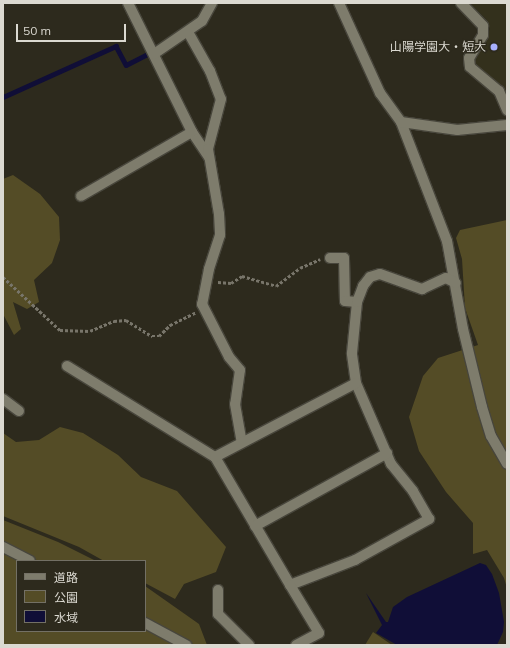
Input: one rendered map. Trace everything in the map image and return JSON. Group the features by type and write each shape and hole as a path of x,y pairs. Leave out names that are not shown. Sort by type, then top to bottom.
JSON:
{"street":[{"path":"128,3 192,132 211,160"},
{"path":"153,52 188,32 202,21 212,3"},
{"path":"339,3 380,93 401,122 447,241 456,283 462,329 482,407 491,436 507,464"},
{"path":"462,3 483,26 483,35 468,58 470,67 499,91 507,110"},
{"path":"188,32 210,71 221,99 208,149 219,214 220,235 208,269 202,304 229,357 240,370 235,404 242,442"},
{"path":"401,122 457,130 507,125"},
{"path":"81,196 192,132"},
{"path":"330,258 344,258 345,301 357,302"},
{"path":"290,585 355,560 429,519 387,453 356,383 352,353 357,302 370,277 380,274 422,289 446,278 456,283"},
{"path":"67,366 215,457 319,633 296,645"},
{"path":"215,457 356,383"},
{"path":"3,399 18,411"},
{"path":"256,526 387,453"},
{"path":"3,547 28,560"},
{"path":"218,590 218,614 249,645"},
{"path":"146,624 186,645"}],"path":[{"path":"207,281 231,283 242,276 276,286 300,268 318,259 330,258"},
{"path":"3,278 60,330 90,331 114,321 126,320 152,336 159,336 170,325 204,309"}],"shaded area":[{"name":"山陽学園大・短大","path":"470,3 507,3 507,95 502,86 481,73 473,63 490,29 486,19"}],"green space":[{"path":"13,175 40,194 59,217 60,240 52,263 34,280 39,302 27,309 13,302 21,329 14,335 3,314 3,179"},
{"path":"507,220 507,588 504,578 487,550 473,554 473,523 446,492 419,451 409,417 423,376 438,358 478,345 465,308 462,259 456,238 460,230"},
{"path":"60,427 83,433 118,455 141,477 177,491 226,547 216,572 184,584 175,599 146,584 146,560 102,560 79,547 3,516 3,433 16,442 39,440"},
{"path":"3,520 58,542 94,560 16,560 16,632 146,632 146,587 199,624 207,645 3,645"},
{"path":"373,632 392,645 365,645"}],"water":[{"path":"480,563 486,565 492,574 499,593 504,622 503,632 497,645 397,645 376,633 382,625 366,593 386,622 388,622 393,607 407,597"}],"waterway":[{"path":"3,97 116,46 126,65 153,51"}],"place":[{"name":"山陽学園大・短大","path":"494,47"}]}
